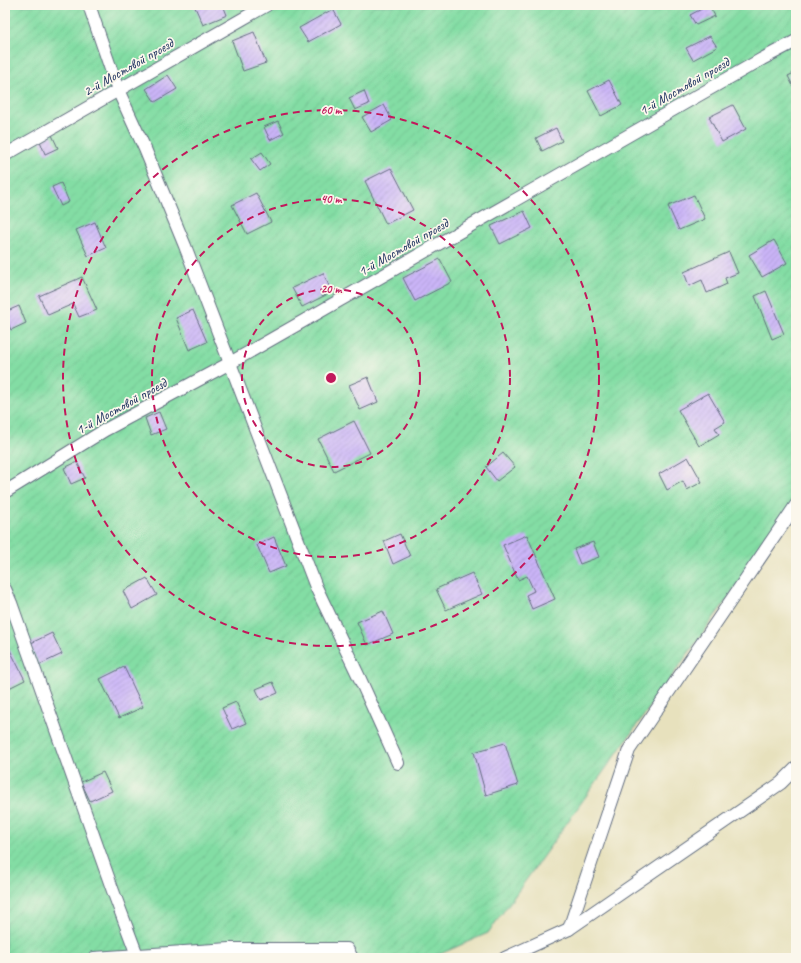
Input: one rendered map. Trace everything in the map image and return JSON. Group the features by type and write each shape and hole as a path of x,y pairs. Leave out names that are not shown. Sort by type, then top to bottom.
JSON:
{"lane":[{"path":"89,5 118,90 146,149 188,253 316,587 357,672 398,763"},
{"name":"2-й Мостовой проезд","path":"5,155 267,5"},
{"name":"1-й Мостовой проезд","path":"5,492 105,430 230,363 796,41"},
{"path":"568,929 629,750 796,504"},
{"path":"5,589 136,955"},
{"path":"506,958 568,929 781,783 796,768"},
{"path":"94,958 229,949 347,949 352,958"}],"green space":[{"path":"5,5 796,5 796,503 488,933 431,958 5,958"}],"building":[{"path":"194,5 223,5 227,15 203,25"},
{"path":"709,5 715,16 696,25 690,15"},
{"path":"333,9 341,24 308,42 299,28"},
{"path":"254,32 266,63 243,71 232,41"},
{"path":"710,36 717,47 693,60 686,48"},
{"path":"796,72 796,92 788,76"},
{"path":"168,75 177,89 155,102 146,89"},
{"path":"609,80 622,105 601,116 588,91"},
{"path":"364,91 369,104 355,110 349,98"},
{"path":"384,105 392,120 371,132 362,117"},
{"path":"733,105 746,129 722,142 709,117"},
{"path":"278,121 284,133 270,140 264,127"},
{"path":"556,128 562,141 542,151 536,138"},
{"path":"52,135 58,148 45,154 40,141"},
{"path":"262,152 270,164 260,171 251,159"},
{"path":"391,168 413,210 386,224 365,181"},
{"path":"61,183 69,202 61,206 52,187"},
{"path":"256,193 271,222 247,234 232,205"},
{"path":"694,195 705,219 679,230 668,206"},
{"path":"524,211 532,228 500,244 491,226"},
{"path":"95,222 106,248 88,256 76,230"},
{"path":"774,240 787,263 762,277 749,255"},
{"path":"729,252 738,273 725,278 727,284 707,293 702,280 689,286 684,272"},
{"path":"440,259 452,282 415,301 403,278"},
{"path":"323,273 332,292 302,307 292,288"},
{"path":"82,277 97,310 79,317 73,304 48,315 39,296"},
{"path":"766,291 784,334 772,339 755,296"},
{"path":"19,306 26,323 11,330 5,316 5,312"},
{"path":"193,310 207,342 189,350 176,318"},
{"path":"368,377 378,402 360,410 349,385"},
{"path":"708,393 725,422 715,428 719,434 699,446 678,410"},
{"path":"159,412 166,429 151,435 145,418"},
{"path":"354,421 370,453 334,471 318,439"},
{"path":"503,453 515,467 497,481 486,467"},
{"path":"688,457 702,482 687,490 683,481 667,490 659,474"},
{"path":"77,462 85,478 71,484 64,468"},
{"path":"400,534 410,556 393,564 384,541"},
{"path":"527,535 555,599 532,609 526,595 534,591 527,576 518,580 503,545"},
{"path":"274,537 286,566 269,573 257,545"},
{"path":"593,542 599,557 580,564 574,549"},
{"path":"472,573 482,594 446,610 436,589"},
{"path":"147,578 157,595 132,609 123,591"},
{"path":"383,611 393,634 367,645 357,622"},
{"path":"52,633 62,654 39,665 29,644"},
{"path":"10,650 25,680 5,690 5,653"},
{"path":"124,667 143,707 119,718 100,679"},
{"path":"273,682 278,693 261,700 256,689"},
{"path":"236,702 246,723 232,729 222,708"},
{"path":"505,743 518,785 486,795 474,752"},
{"path":"103,772 112,791 90,801 81,782"}]}
